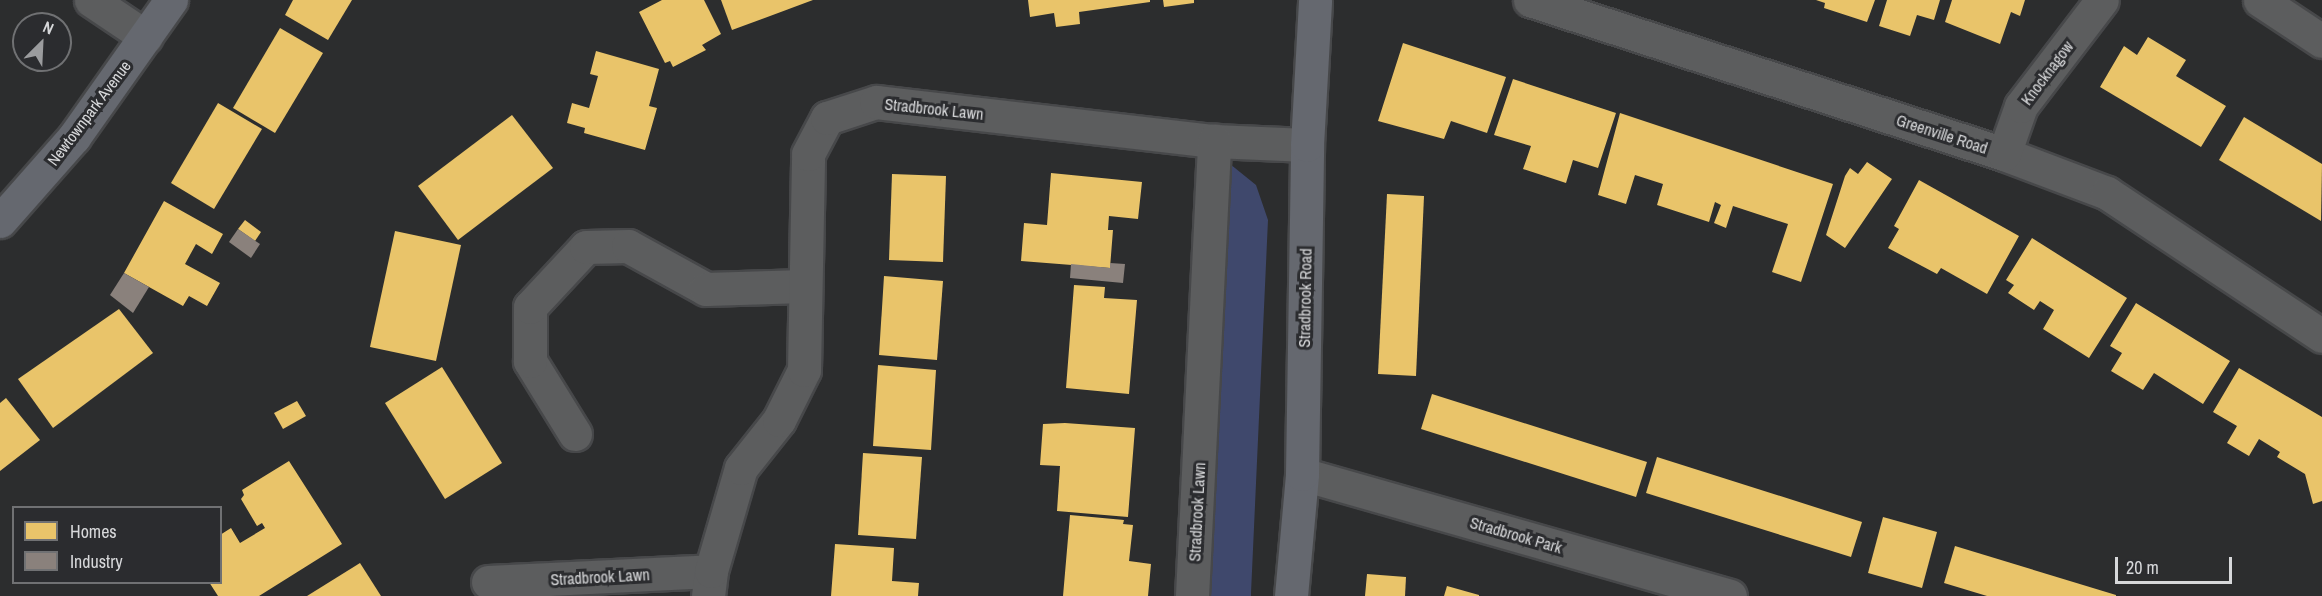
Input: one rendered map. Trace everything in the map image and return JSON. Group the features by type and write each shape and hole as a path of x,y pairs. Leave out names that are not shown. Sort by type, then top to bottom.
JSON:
{"main road":[{"name":"Newtownpark Avenue","path":"0,221 74,137 171,0"},
{"name":"Stradbrook Road","path":"1292,596 1302,474 1307,145 1316,0"}],"street":[{"path":"91,0 146,37"},
{"name":"Greenville Road","path":"1530,0 2004,154 2107,193 2322,336"},
{"name":"Knocknagow","path":"2004,154 2021,106 2102,0"},
{"path":"2260,0 2322,41"},
{"name":"Stradbrook Lawn","path":"488,582 709,584 741,468 779,420 804,370 808,154 828,118 876,102 1214,141 1307,145"},
{"name":"Stradbrook Lawn","path":"1192,596 1214,141"},
{"path":"575,434 530,361 530,307 586,247 628,246 705,289 804,286"},
{"name":"Stradbrook Park","path":"1302,474 1730,596"}],"shaded area":[{"path":"1230,164 1256,185 1268,220 1251,596 1207,596"}],"building: Homes":[{"path":"293,0 352,0 328,40 285,15"},
{"path":"662,0 704,0 721,34 702,45 706,50 673,67 670,61 665,63 639,12"},
{"path":"721,0 813,0 732,30"},
{"path":"1028,0 1150,0 1150,2 1079,12 1080,24 1056,27 1054,13 1030,17"},
{"path":"1163,0 1194,0 1194,3 1164,7"},
{"path":"1816,0 1875,0 1867,22 1824,8 1825,3"},
{"path":"1887,0 1940,0 1934,20 1917,15 1910,36 1879,26"},
{"path":"1952,0 2025,0 2020,16 2011,12 2000,44 1945,22"},
{"path":"280,28 323,53 275,133 233,108"},
{"path":"2148,37 2186,60 2176,76 2226,106 2201,147 2100,87 2124,46 2137,55"},
{"path":"1403,43 1506,77 1487,133 1451,121 1444,139 1378,121"},
{"path":"596,51 659,69 649,106 657,108 645,150 584,133 585,128 567,123 572,103 589,108 598,76 590,74"},
{"path":"1513,79 1616,113 1598,168 1573,160 1566,183 1523,169 1531,146 1494,135"},
{"path":"218,103 262,129 214,209 171,183"},
{"path":"1620,113 1833,184 1801,282 1772,272 1788,224 1733,206 1726,228 1714,223 1721,205 1715,202 1709,222 1657,205 1663,184 1635,175 1626,204 1598,195"},
{"path":"512,115 553,168 458,240 418,186"},
{"path":"2244,117 2322,164 2321,221 2219,160"},
{"path":"1867,162 1892,179 1845,248 1826,235 1845,176 1850,168 1858,174"},
{"path":"1051,173 1142,182 1138,219 1109,216 1108,230 1113,230 1110,268 1021,261 1024,223 1047,225"},
{"path":"892,174 946,176 943,262 889,260"},
{"path":"1919,180 2019,236 1987,294 1941,268 1937,274 1888,248 1899,229 1894,226"},
{"path":"1387,194 1424,196 1416,376 1378,374"},
{"path":"164,201 223,234 212,254 196,244 185,264 220,283 207,306 189,296 183,306 124,273"},
{"path":"245,220 261,232 255,241 238,229"},
{"path":"395,231 461,245 436,361 370,347"},
{"path":"2032,238 2127,298 2089,358 2043,329 2054,310 2040,301 2034,310 2008,293 2014,285 2006,280"},
{"path":"884,276 943,281 937,360 879,355"},
{"path":"1074,285 1105,287 1104,298 1137,300 1129,394 1066,388"},
{"path":"2136,303 2230,361 2203,404 2154,373 2143,390 2111,371 2122,353 2110,346"},
{"path":"119,309 153,353 53,428 18,379"},
{"path":"878,365 936,370 931,450 873,446"},
{"path":"442,367 502,463 445,499 385,403"},
{"path":"2239,368 2322,417 2322,501 2313,504 2305,474 2277,457 2280,452 2259,439 2249,456 2227,443 2237,426 2213,412"},
{"path":"1432,394 1647,462 1636,497 1421,429"},
{"path":"6,398 40,440 0,471 0,403"},
{"path":"297,401 306,416 283,429 274,413"},
{"path":"1065,423 1135,428 1128,517 1057,511 1060,466 1040,465 1043,424"},
{"path":"863,453 922,457 916,539 858,535"},
{"path":"1657,457 1862,522 1851,557 1646,493"},
{"path":"289,461 342,544 259,596 218,596 210,584 222,584 222,534 231,528 240,543 265,528 262,523 257,526 241,499 244,495 242,490"},
{"path":"1070,515 1124,520 1123,524 1133,525 1129,561 1151,564 1148,596 1063,596"},
{"path":"1883,517 1937,532 1922,588 1868,573"},
{"path":"835,544 894,548 892,581 919,583 918,596 831,596"},
{"path":"1955,546 2116,596 1987,596 1944,583"},
{"path":"360,563 381,596 307,596"},
{"path":"1367,574 1406,577 1405,596 1365,596"},
{"path":"1447,586 1479,595 1479,596 1444,596"}],"building: Industry":[{"path":"238,229 260,244 251,258 229,242"},
{"path":"1110,263 1125,264 1123,283 1070,278 1071,264 1110,268"},
{"path":"124,273 149,287 133,313 110,295"}]}
